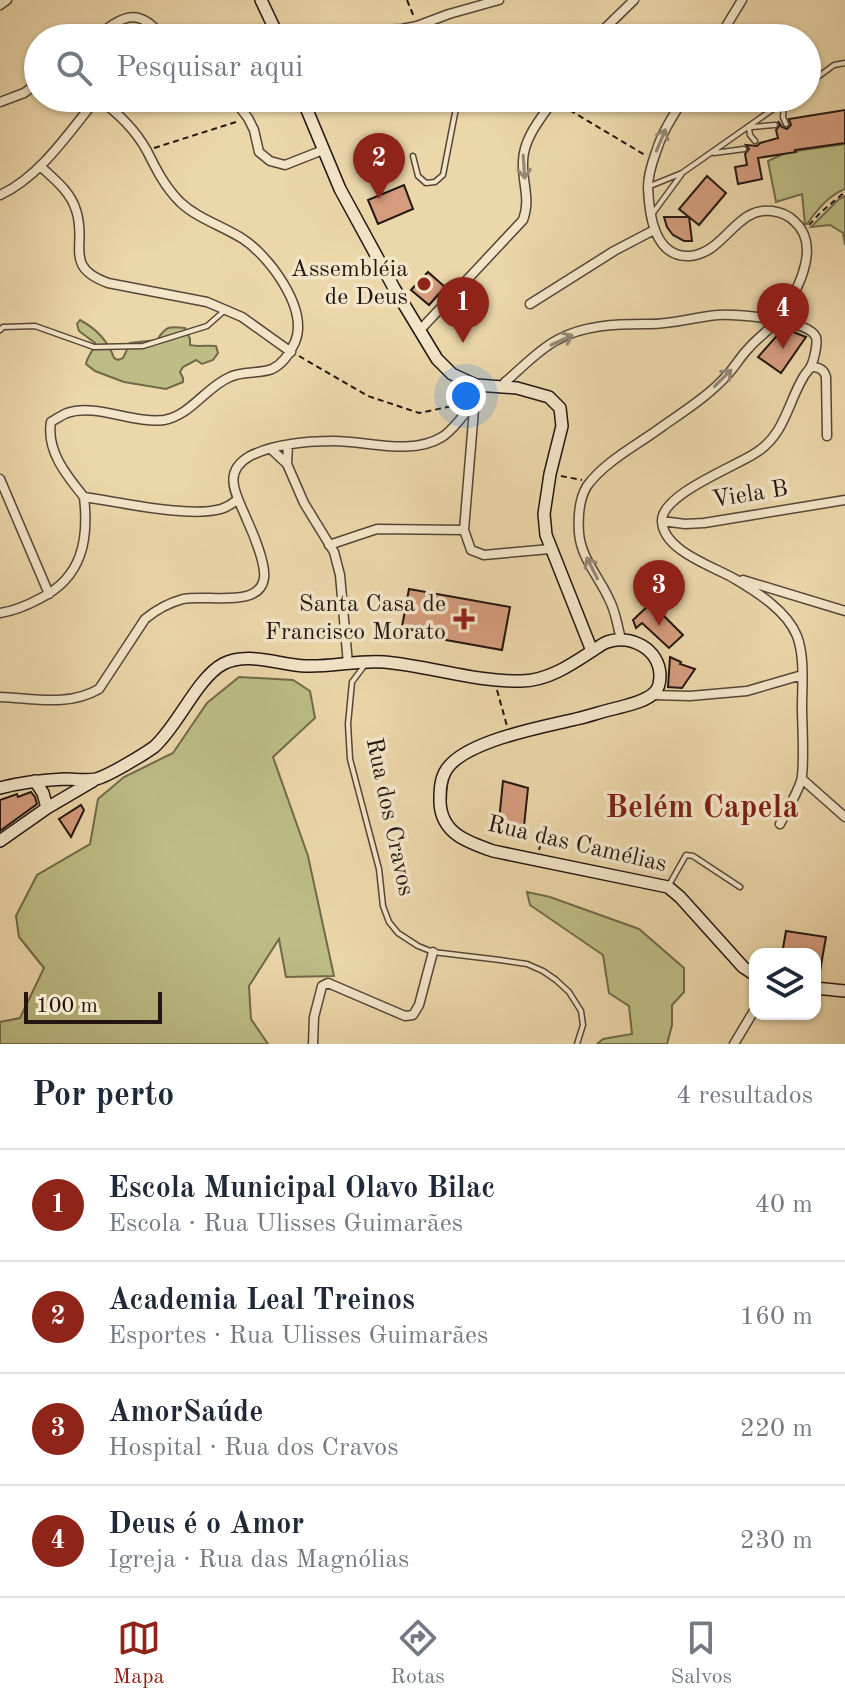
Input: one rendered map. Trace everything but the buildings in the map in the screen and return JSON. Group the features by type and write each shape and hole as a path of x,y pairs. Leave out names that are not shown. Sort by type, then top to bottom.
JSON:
{"main road":[{"path":"261,0 273,24"},
{"path":"308,112 363,232 437,359 452,374 476,385 517,388 549,397 560,408 562,426 544,514 546,535 592,651"},
{"path":"0,841 47,808 154,747 205,680 231,660 266,660 307,667 368,661 494,681 530,681 549,676 605,642 621,639 641,645 657,659 659,683 653,695"},
{"name":"Rua das Camélias","path":"653,695 632,704 510,735 462,755 451,763 441,782 441,813 455,833 470,843 493,851 668,887 749,971"},
{"path":"0,788 35,781 97,779"},
{"path":"35,781 43,793 47,808"},
{"path":"821,989 845,991"}],"street":[{"path":"0,5 7,0"},
{"path":"422,24 499,0"},
{"path":"609,24 634,0"},
{"path":"727,24 742,0"},
{"path":"114,24 124,17 136,17 150,24"},
{"path":"0,102 24,93"},
{"path":"0,195 15,188 40,166 85,112"},
{"path":"2,610 28,605 61,585 72,572 86,536 84,497 53,450 49,434 51,422 66,413 84,410 164,420 177,415 230,376 272,368 291,352 298,336 295,309 276,273 244,240 189,210 178,200 130,127 115,112"},
{"path":"243,112 254,130 259,152 270,161 285,165 323,150"},
{"path":"420,330 523,220 527,196 523,153 545,112"},
{"path":"621,639 613,609 581,544 581,501 585,489 617,458 696,403 728,374 749,347 778,320 800,281 805,265 803,232 795,222 771,210 753,212 745,217 709,250 689,256 674,253 663,246 654,230 648,186 663,133 676,112"},
{"path":"40,166 66,189 75,206 80,223 81,264 93,277 108,283 207,302 242,317 291,352"},
{"path":"530,304 595,262 654,230"},
{"path":"501,388 558,339 590,328 660,324 720,315 778,320 810,330 817,341 811,367 804,375 785,420 773,439 758,452 671,501 662,521 671,540 701,563 734,578 845,611"},
{"path":"811,367 821,369 826,377 827,436"},
{"path":"476,385 464,530 471,550 484,555 550,549"},
{"path":"0,697 54,701 87,696 99,689 145,619 155,611 183,599 243,598 255,594 264,578 263,566 237,500 233,477 236,469 250,456 288,445 333,441 419,446 445,436 475,401"},
{"path":"287,464 288,445"},
{"path":"271,449 287,464 304,503 334,552 340,575 348,664"},
{"path":"0,479 49,594"},
{"path":"84,497 178,511 222,509 237,500"},
{"name":"Viela B","path":"662,521 704,523 845,500"},
{"path":"329,545 377,529 464,530"},
{"path":"734,578 774,606 788,620 800,649 802,779 780,824"},
{"path":"653,695 690,696 747,691 802,675"},
{"path":"802,779 845,817"},
{"path":"313,1044 314,1017 322,986 328,983 405,1016 413,1015 419,1005 433,952"},
{"path":"734,1044 749,1019"}],"lane":[{"path":"821,75 834,65 845,63"},
{"path":"413,156 418,176 426,183 435,182 443,175 455,112"},
{"path":"648,186 682,173 771,112"},
{"path":"784,112 786,124"},
{"path":"749,128 775,125"},
{"path":"749,128 755,141"},
{"path":"712,154 744,149"},
{"path":"652,214 682,173"},
{"path":"0,330 3,327 35,326 94,347 143,346 207,326 225,310"},
{"name":"Rua dos Cravos","path":"368,661 352,682 348,724 350,759 379,869 383,906 389,922 398,933 433,952 527,964 543,971 569,992 581,1011 583,1025 577,1044"},
{"path":"668,887 686,855 693,856 740,887"}],"path":[{"path":"407,0 416,24"},
{"path":"575,112 653,160"},
{"path":"147,151 248,118"},
{"path":"803,232 845,192"},
{"path":"291,352 368,396 419,413 475,401"},
{"path":"550,474 591,481"},
{"path":"494,681 510,735"}],"green space":[{"path":"845,144 845,189 828,199 807,224 802,194 776,202 768,161 783,153"},
{"path":"845,196 845,245 843,233 830,225 811,227"},
{"path":"80,320 100,336 118,360 123,358 130,343 157,340 171,327 185,328 190,345 216,346 218,353 213,360 202,364 196,360 183,367 180,372 183,382 166,389 124,382 95,371 86,364 95,343 79,331 77,324"},
{"path":"239,677 293,680 310,691 315,718 273,757 308,856 334,976 286,977 279,939 249,986 251,1019 268,1044 0,1044 0,1022 20,1018 44,968 19,937 16,916 37,875 90,844 98,799 124,777 173,753 207,703"},
{"path":"527,892 550,897 639,929 684,968 684,992 672,1005 672,1025 667,1044 597,1044 603,1039 632,1034 629,1006 609,993 603,955 530,905"}],"place":[{"name":"Academia Leal Treinos","path":"379,199"},
{"name":"Assembléia de Deus","path":"424,284"},
{"name":"Escola Municipal Olavo Bilac","path":"463,343"},
{"name":"Deus é o Amor","path":"783,349"},
{"name":"Santa Casa de Francisco Morato","path":"464,619"},
{"name":"AmorSaúde","path":"659,626"}],"district":[{"name":"Belém Capela","path":"702,809"}]}
